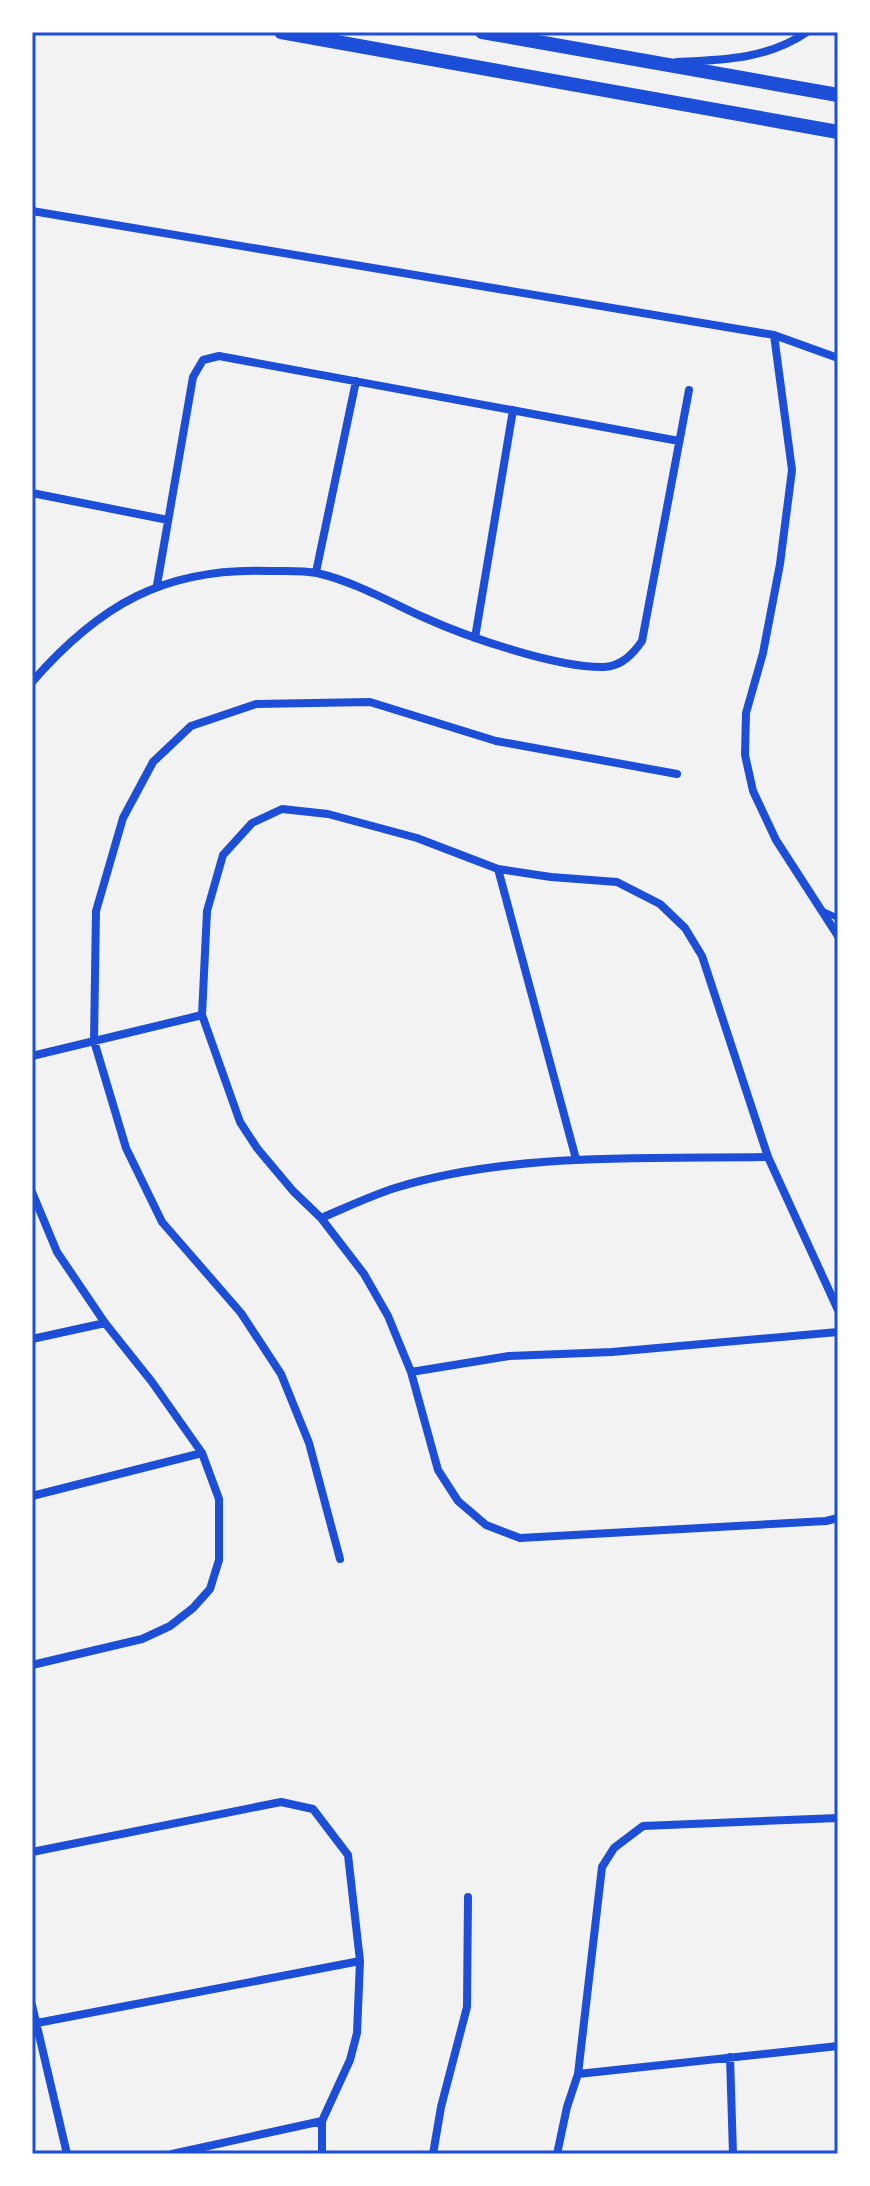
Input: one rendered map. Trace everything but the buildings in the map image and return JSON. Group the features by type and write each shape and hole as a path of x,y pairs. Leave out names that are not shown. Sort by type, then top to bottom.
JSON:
{"street":[{"path":"281,32 838,132"},
{"path":"482,32 838,95"},
{"path":"655,63 742,58 782,46 807,32"},
{"path":"32,211 774,335 838,358"},
{"path":"774,335 792,470 780,564 763,653 746,713 745,755 760,808 794,871 838,936"},
{"path":"157,585 193,377 203,360 219,356 679,441"},
{"path":"316,572 356,381"},
{"path":"32,682 93,622 135,596 157,585 234,570 316,572 383,596 475,638 557,660 605,667 620,663 632,655 642,641 689,390"},
{"path":"475,638 513,410"},
{"path":"32,493 168,520"},
{"path":"340,1559 309,1443 281,1374 241,1313 162,1222 126,1148 94,1041 96,911 123,818 153,762 191,726 256,704 370,702 496,741 677,774"},
{"path":"838,1310 768,1157 702,956 685,928 660,904 617,882 498,869 417,838 328,814 282,809 252,823 223,855 207,911 202,1015 240,1122 257,1148 293,1191 321,1218 364,1274 388,1316 411,1372 438,1470 458,1501 486,1525 520,1538 838,1518"},
{"path":"498,869 576,1159"},
{"path":"32,1056 202,1015"},
{"path":"321,1218 394,1188 447,1176 576,1159 768,1157"},
{"path":"32,1192 57,1252 105,1323 202,1453 219,1499 219,1560 210,1589 193,1608 170,1626 142,1639 32,1665"},
{"path":"32,1339 105,1323"},
{"path":"411,1372 509,1356 612,1352 838,1332"},
{"path":"32,1496 202,1453"},
{"path":"32,1852 281,1802 313,1809 348,1855 360,1961 357,2033 350,2060 322,2121 322,2154"},
{"path":"557,2154 578,2074 602,1867 614,1848 643,1826 838,1818"},
{"path":"433,2154 441,2107 467,2007 468,1897"},
{"path":"37,2023 360,1961"},
{"path":"32,2005 67,2154"},
{"path":"578,2074 838,2046"},
{"path":"730,2057 733,2154"},
{"path":"172,2154 322,2121"}],"lane":[{"path":"818,908 838,918"}]}
